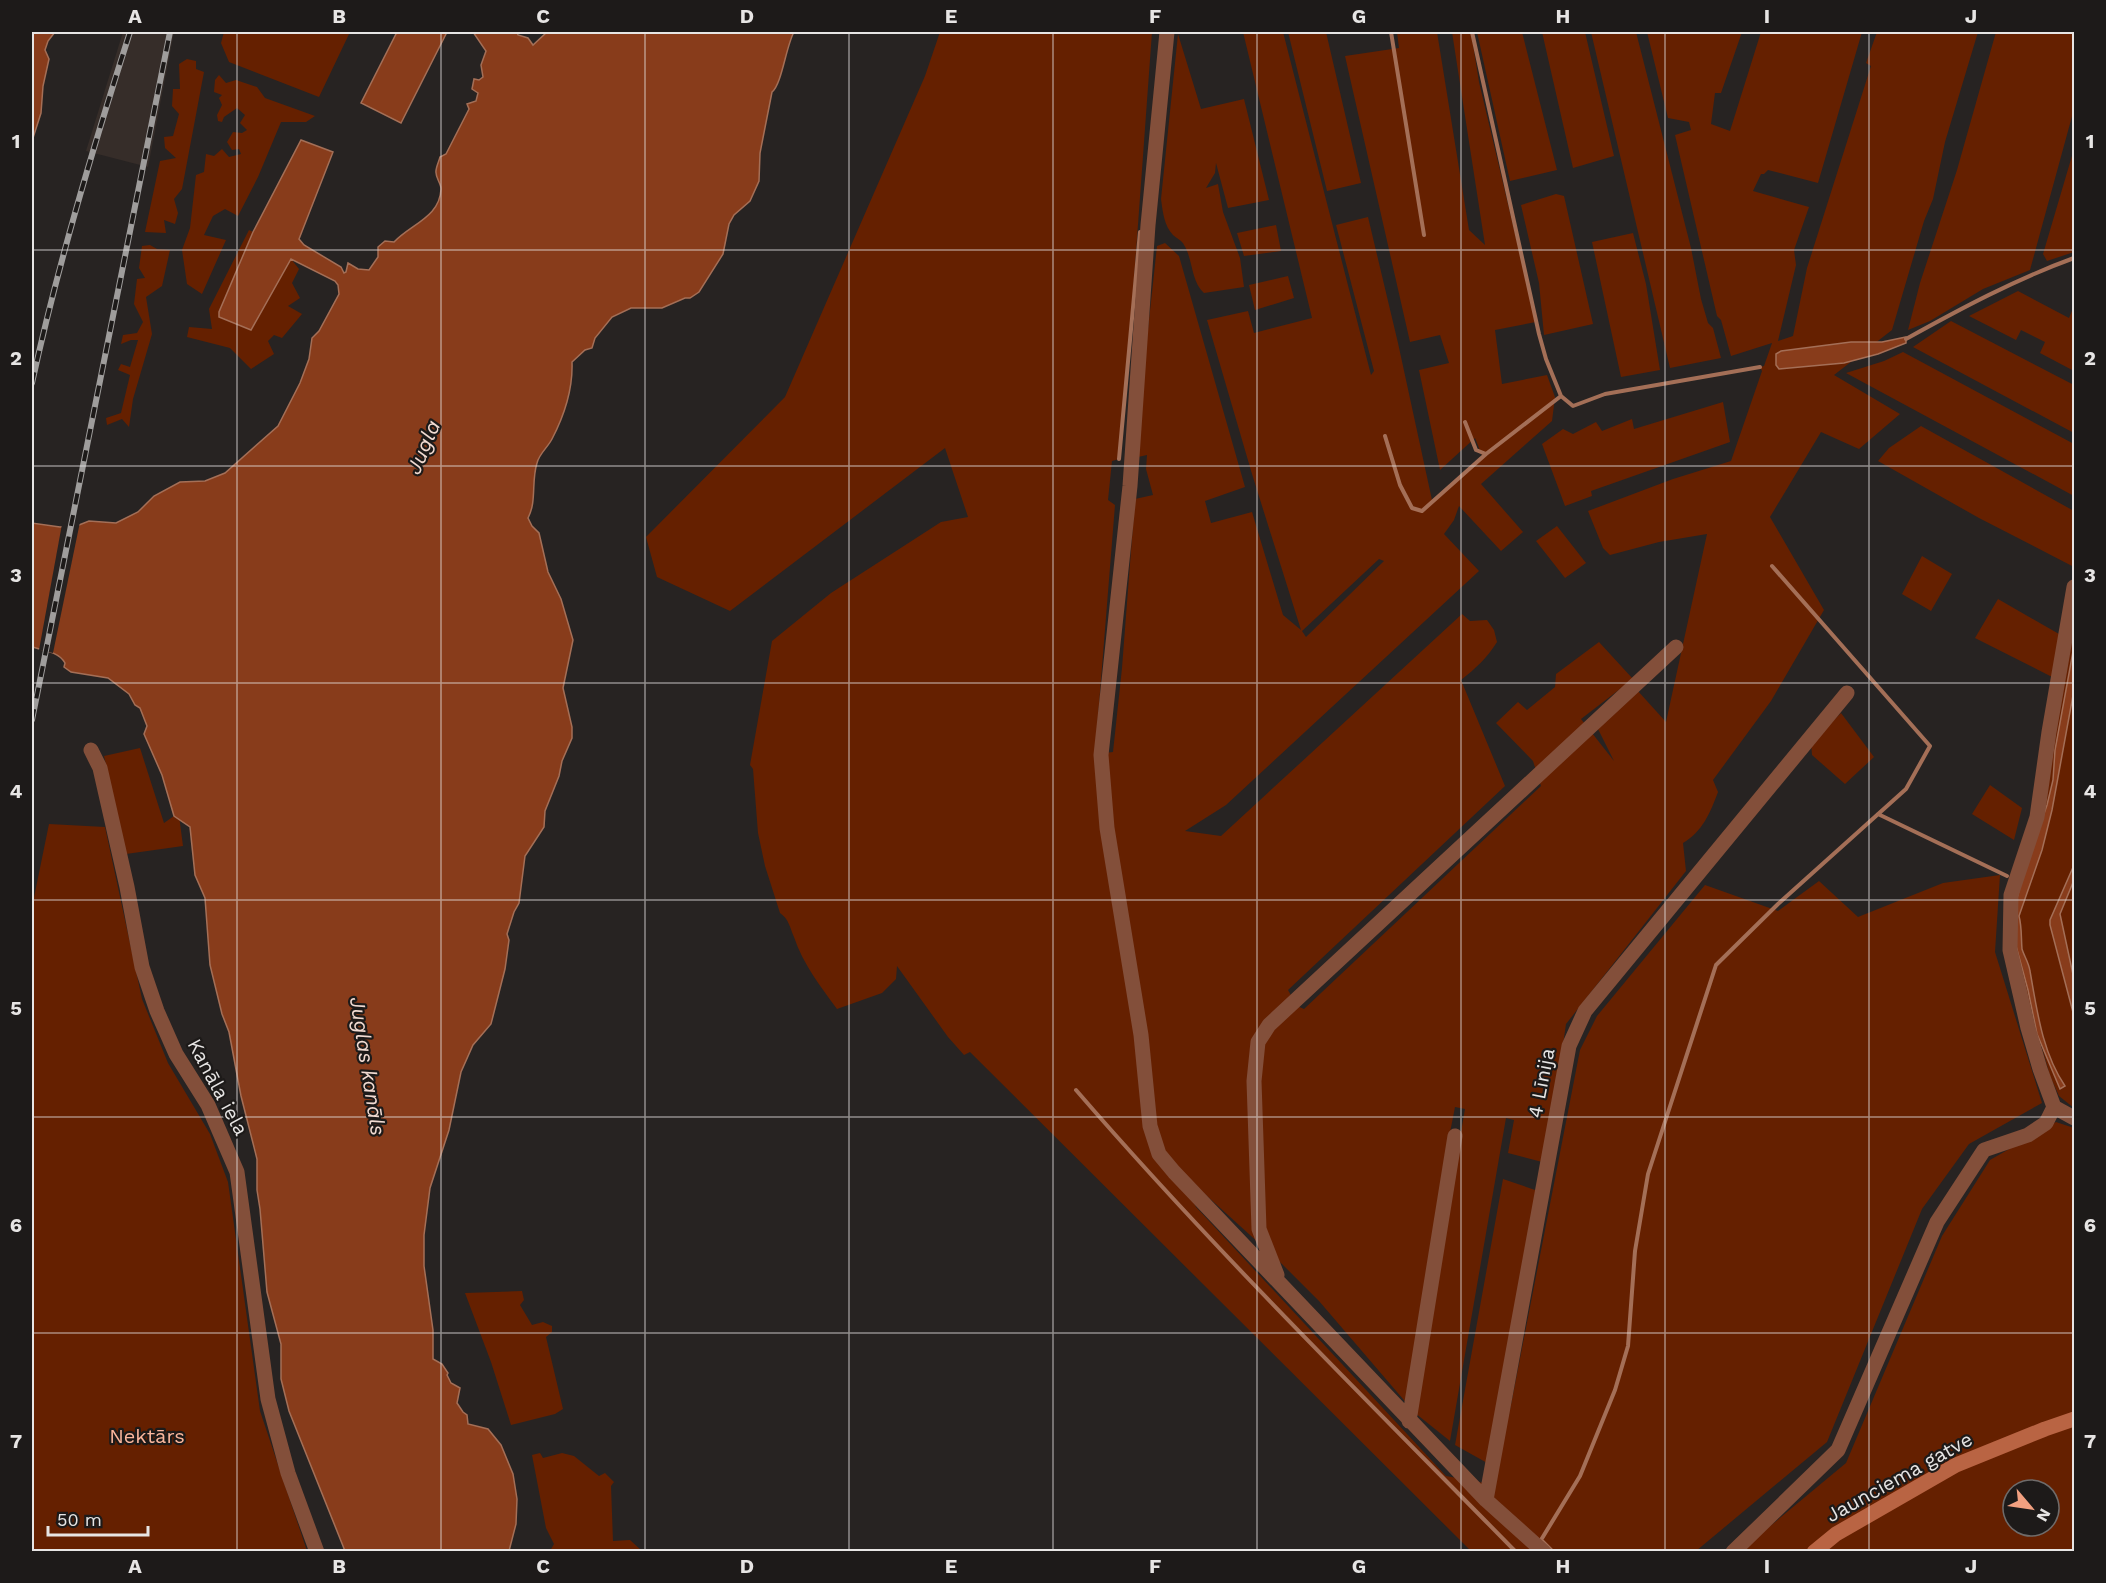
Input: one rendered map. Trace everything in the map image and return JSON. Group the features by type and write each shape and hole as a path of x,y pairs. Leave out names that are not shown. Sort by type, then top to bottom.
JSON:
{"main road":[{"name":"Jaunciema gatve","path":"1814,1551 1836,1534 1956,1465 2074,1419"}],"street":[{"path":"1167,32 1148,225 1130,486 1101,755 1107,828 1141,1035 1150,1126 1159,1154 1485,1500 1544,1551"},
{"path":"2074,587 2037,817 2011,896 2010,950 2028,1028 2054,1107 2074,1118"},
{"path":"1279,1281 1259,1229 1254,1081 1258,1042 1269,1025 1676,647"},
{"name":"4 Līnija","path":"1485,1500 1569,1046 1586,1011 1847,693"},
{"name":"Kanāla iela","path":"91,750 100,768 127,887 142,967 157,1011 176,1054 208,1105 237,1172 268,1399 288,1473 317,1551"},
{"path":"1733,1551 1838,1450 1937,1222 1984,1150 2028,1135 2046,1123 2054,1107"},
{"path":"1409,1421 1455,1136"}],"shaded area":[{"path":"123,32 174,32 148,167 86,151"}],"green space":[{"path":"224,32 350,32 319,97 229,62 221,43"},
{"path":"940,32 1152,32 1119,459 1112,461 1108,500 1115,505 1095,754 1113,752 1135,499 1153,495 1146,469 1147,455 1138,457 1139,413 1157,246 1165,243 1179,256 1245,487 1205,501 1211,523 1252,512 1283,615 1301,630 1207,320 1248,311 1254,333 1312,318 1243,32 1283,32 1371,375 1374,371 1336,225 1368,217 1432,500 1483,458 1475,438 1440,470 1419,370 1449,363 1440,335 1410,342 1345,56 1399,48 1397,32 1437,32 1469,230 1485,245 1452,32 1471,32 1479,82 1536,322 1495,330 1502,384 1547,375 1555,397 1552,421 1481,484 1523,532 1501,551 1459,506 1454,520 1444,534 1479,571 1226,805 1185,831 1221,836 1462,614 1470,621 1487,620 1494,630 1497,642 1480,663 1461,680 1505,786 1288,990 1297,1006 1304,1009 1541,786 1533,761 1496,723 1518,702 1527,710 1555,687 1556,674 1599,642 1633,679 1581,719 1614,761 1597,727 1637,690 1666,722 1707,534 1659,542 1610,555 1603,548 1588,511 1673,479 1731,461 1762,371 1760,367 1764,366 1772,343 1731,356 1721,320 1717,316 1675,135 1691,130 1689,122 1668,118 1647,32 1742,32 1721,93 1715,93 1711,124 1730,131 1761,32 1862,32 1818,183 1768,170 1761,174 1753,191 1809,207 1794,250 1796,265 1778,341 1793,336 1807,268 1871,66 1866,63 1877,32 1978,32 1945,142 1933,199 1924,221 1892,330 1834,375 1900,414 1859,449 1821,432 1770,517 1824,610 1771,701 1713,780 1718,792 1709,814 1696,833 1683,843 1686,871 1566,1024 1546,1163 1508,1153 1514,1120 1506,1118 1450,1441 1415,1413 1319,1301 1282,1264 1174,1166 1196,1207 1446,1476 1484,1483 1489,1464 1455,1445 1503,1179 1541,1192 1509,1415 1580,1050 1597,1016 1705,885 1778,911 1819,881 1858,917 1943,883 2000,875 1995,952 2042,1103 1969,1144 1922,1209 1827,1442 1696,1551 1471,1551 970,1052 964,1055 948,1037 897,966 896,979 882,993 837,1009 802,956 789,924 780,913 765,866 758,833 753,769 750,765 772,641 831,593 941,522 968,517 945,448 730,611 657,577 646,537 785,397 925,76","holes":["1379,559 1384,561 1306,637 1302,631","1455,1107 1465,1109 1440,1253 1447,1148"]},
{"path":"1288,32 1326,32 1361,183 1327,191"},
{"path":"1477,32 1522,32 1557,170 1510,181"},
{"path":"1542,32 1585,32 1614,156 1573,168"},
{"path":"1591,32 1636,32 1691,248 1701,299 1708,323 1713,328 1721,358 1670,368"},
{"path":"1996,32 2074,32 2074,109 2030,270 1983,289 1930,321 1908,330 1920,283 1957,170"},
{"path":"1178,34 1201,109 1244,99 1269,200 1228,208 1216,163 1215,173 1206,188 1218,184 1223,212 1240,258 1244,287 1204,293 1194,277 1183,243 1173,235 1164,218 1161,199"},
{"path":"187,59 196,61 196,69 204,72 182,189 174,199 178,213 175,224 164,220 166,233 145,232 160,161 176,158 165,148 164,137 173,136 179,114 172,106 173,89 180,89 179,64"},
{"path":"219,75 226,83 236,80 257,87 265,98 315,116 306,122 281,122 258,177 238,216 225,209 213,216 204,235 226,240 202,294 187,284 182,250 190,228 196,175 204,172 206,154 214,156 222,149 229,157 241,154 239,149 232,150 227,142 233,132 242,133 247,130 240,123 245,115 237,108 224,117 222,122 218,121 217,115 222,105 219,98 222,95 214,92 215,80"},
{"path":"2074,149 2074,252 2047,261 2043,254"},
{"path":"1556,194 1564,196 1593,324 1544,335 1539,283 1521,205"},
{"path":"1276,225 1281,251 1244,256 1237,233"},
{"path":"249,230 253,232 219,312 251,330 291,259 299,269 292,283 300,298 288,306 302,314 282,338 274,335 268,341 274,354 251,369 230,348 187,337 189,327 212,329 209,309"},
{"path":"1633,233 1646,284 1660,370 1621,377 1592,242"},
{"path":"150,245 157,249 170,250 162,286 146,297 152,334 133,399 129,427 122,419 107,425 106,418 121,413 130,375 118,370 121,364 130,367 138,340 121,344 123,335 137,333 143,322 134,304 137,279 145,278 139,268 142,246"},
{"path":"1288,276 1294,298 1255,310 1249,285"},
{"path":"2018,291 2069,318 2074,306 2074,371 2040,353 2045,342 2021,330 2016,340 1969,316"},
{"path":"1951,321 2074,385 2074,433 1913,347"},
{"path":"1903,352 2074,444 2074,496 1846,373 1884,361"},
{"path":"1723,402 1730,442 1591,491 1592,496 1565,506 1542,444 1563,429 1573,434 1596,422 1602,431 1632,419 1634,429"},
{"path":"1921,426 2074,511 2074,567 1979,518 1878,461 1889,448"},
{"path":"1557,526 1586,563 1565,578 1536,541"},
{"path":"1922,556 1952,574 1931,611 1902,594"},
{"path":"2074,596 2074,1108 2059,1096 2050,1076 2011,938"},
{"path":"1998,599 2059,634 2054,678 1975,638"},
{"path":"1841,713 1874,757 1845,784 1812,755 1811,742"},
{"path":"140,748 164,823 174,816 178,808 183,846 126,854 104,756"},
{"path":"1990,785 2022,808 2014,840 1972,814"},
{"name":"Nektārs","path":"49,824 105,827 142,999 168,1063 210,1134 228,1182 260,1411 307,1551 32,1552 32,907"},
{"path":"2056,1122 2074,1128 2074,1551 1739,1552 1846,1463 1942,1236 1990,1160"},
{"path":"522,1291 524,1300 520,1305 532,1325 543,1322 552,1326 552,1332 546,1337 563,1409 555,1414 511,1425 491,1362 465,1293"},
{"path":"540,1453 543,1458 562,1453 574,1456 599,1476 605,1473 614,1482 611,1486 613,1541 630,1540 642,1551 550,1551 554,1544 546,1528 532,1455"}],"water":[{"path":"32,32 55,32 45,50 49,59 43,86 41,113 32,141"},
{"path":"397,32 447,32 401,123 361,103"},
{"path":"473,32 517,32 518,35 528,38 533,45 547,32 794,32 779,81 772,92 760,153 759,181 750,201 734,215 729,224 723,254 699,292 690,298 662,308 631,308 612,317 595,338 592,348 585,350 572,362 571,382 564,412 535,470 531,512 528,518 539,533 548,572 561,599 573,640 563,688 572,727 572,738 545,811 544,827 525,856 519,903 507,934 509,940 505,969 491,1024 473,1045 461,1072 449,1130 430,1188 424,1235 424,1266 433,1330 433,1359 442,1364 451,1383 460,1388 457,1403 467,1415 468,1424 488,1429 501,1445 513,1474 517,1499 516,1524 509,1551 345,1551 289,1411 281,1379 281,1344 267,1292 257,1190 257,1159 241,1096 229,1032 222,1014 210,965 205,898 195,875 190,827 174,816 162,775 144,734 147,726 140,708 135,705 129,694 108,678 71,672 64,667 65,663 59,656 32,647 32,523 60,527 79,525 89,521 116,523 138,512 154,496 180,482 205,481 225,473 278,426 300,383 309,359 312,338 319,331 339,294 338,285 335,281 291,259 251,330 219,317 219,312 253,232 301,140 333,152 299,239 304,245 341,267 344,273 348,263 358,269 369,270 378,257 378,247 385,241 394,242 436,207 441,187 436,168 440,157 446,154 469,109 467,104 476,101 478,93 472,89 474,79 479,80 483,77 481,65 486,51"},
{"path":"1906,337 1906,343 1878,354 1844,363 1779,369 1776,365 1776,354 1781,351 1851,342 1882,342"},
{"path":"2074,646 2074,690 2052,810 2042,850 2019,916 2022,949 2029,968 2041,1030 2057,1073 2065,1086 2060,1089 2037,1034 2016,946 2017,898 2053,780 2055,750"},
{"path":"2074,865 2074,880 2060,914 2074,979 2074,1016 2050,920"}],"pier":[{"path":"80,522 53,653 39,650 62,524"}],"waterway":[{"path":"1391,32 1424,235"},
{"path":"1472,32 1539,334 1561,396 1573,406 1605,394 1760,367"},
{"path":"1119,459 1140,232"},
{"path":"1906,339 2010,285 2074,258"},
{"path":"1465,422 1476,450 1486,454 1561,396"},
{"path":"1385,436 1400,485 1412,508 1422,511 1486,454"},
{"path":"1553,1552 1541,1540 1580,1476 1615,1390 1628,1346 1635,1251 1648,1174 1716,965 1778,904 1906,789 1930,746 1772,566"},
{"path":"1878,814 2007,876"},
{"path":"1076,1090 1237,1267 1516,1552"}],"railway":[{"path":"32,383 77,206 130,32"},
{"path":"32,720 170,32"}],"water label":[{"name":"Jugla","path":"423,447"},
{"name":"Juglas kanāls","path":"368,1066"}]}
